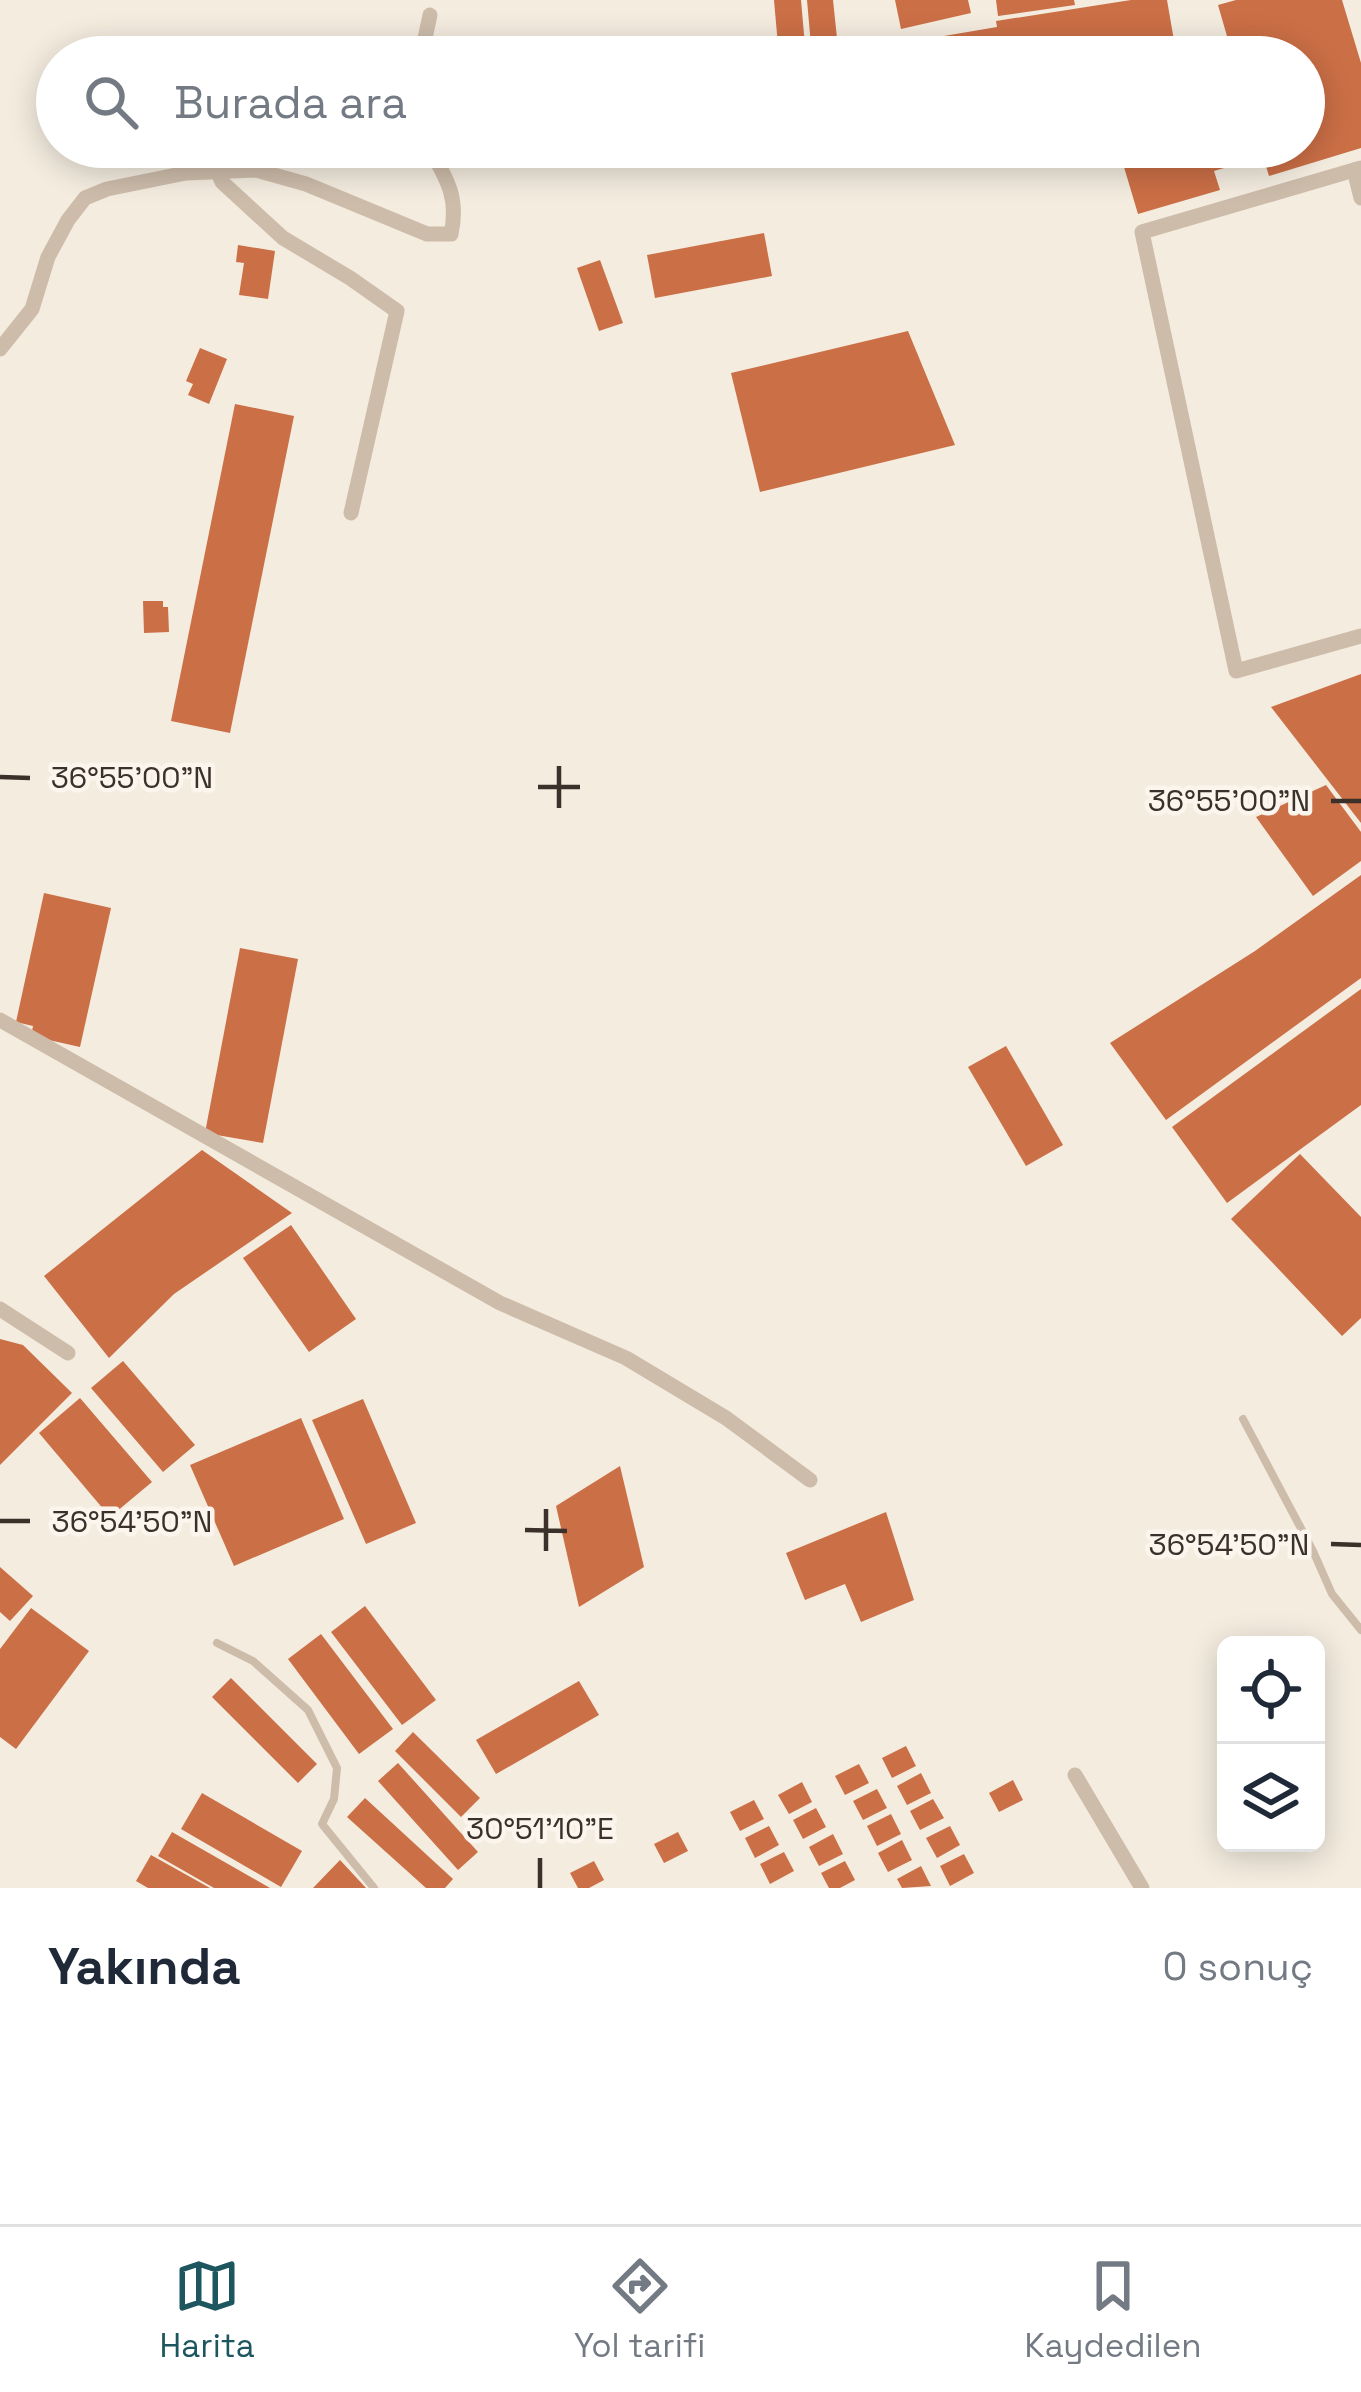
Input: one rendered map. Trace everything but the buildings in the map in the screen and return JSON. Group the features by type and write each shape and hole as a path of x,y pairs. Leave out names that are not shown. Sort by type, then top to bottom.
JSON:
{"street":[{"path":"426,36 430,15"},
{"path":"0,349 32,309 48,257 68,220 85,199 107,189 218,171 256,170 428,234 451,234 456,209 441,168"},
{"path":"1361,198 1358,169 1142,232 1236,671 1361,636"},
{"path":"218,171 222,182 283,238 397,311 351,512"},
{"path":"0,1020 500,1303 626,1358 726,1418 810,1480"},
{"path":"0,1309 68,1353"},
{"path":"1075,1775 1142,1888"}],"lane":[{"path":"1243,1419 1332,1594 1361,1630"},
{"path":"217,1642 253,1661 308,1709 337,1768 334,1798 322,1824 374,1888"}]}
